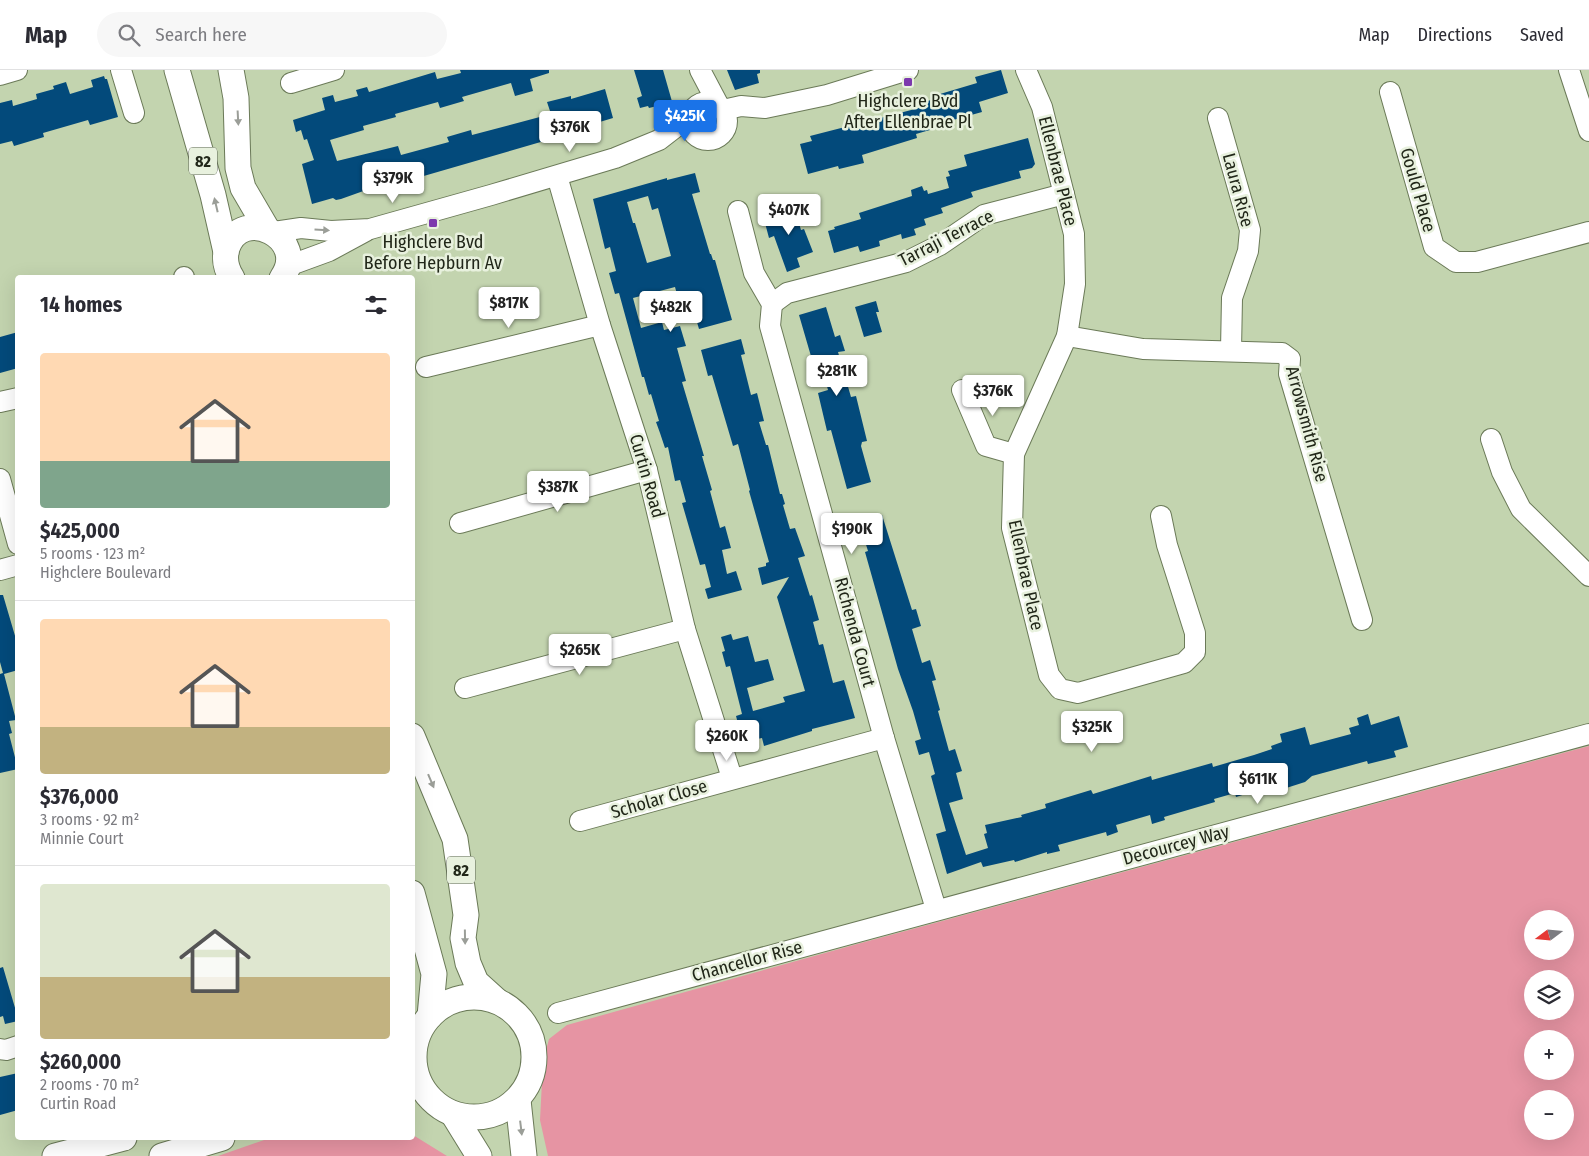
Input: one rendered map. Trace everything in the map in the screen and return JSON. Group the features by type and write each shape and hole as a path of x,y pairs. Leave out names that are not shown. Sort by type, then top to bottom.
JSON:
{"main road":[{"name":"82","path":"177,70 214,195 226,252 226,264 231,275"},
{"name":"82","path":"231,70 237,106 238,168 243,188 270,231 282,240 287,250 285,274"},
{"path":"226,252 232,239 245,230 260,227 270,231"},
{"name":"82","path":"415,743 455,839 465,905 466,915 463,938 468,964 476,982 497,1001 515,1012 529,1031 535,1057 530,1081 518,1100 504,1110 488,1117 468,1118 445,1110"},
{"path":"415,903 434,974 415,1047"},
{"name":"82","path":"421,1028 442,1006 460,998 476,996 497,1001"},
{"path":"415,1066 421,1086 445,1110 479,1156"},
{"path":"518,1100 524,1156"},
{"path":"415,1102 445,1110"},
{"path":"55,1156 116,1140"},
{"path":"162,1156 215,1140"}],"street":[{"path":"0,75 17,70"},
{"path":"122,70 134,113"},
{"path":"291,83 334,70"},
{"path":"694,70 693,111 690,127 695,136"},
{"path":"285,274 370,229 557,176 615,158 659,140 695,136 701,139 713,140 719,137 723,114 700,70"},
{"path":"723,114 741,106 765,108 828,95 853,78 908,70"},
{"name":"Ellenbrae Place","path":"1026,70 1042,107 1074,234 1075,284 1067,336 1014,454 1012,528 1048,675 1060,689 1078,693 1184,663 1195,652 1195,633 1161,516"},
{"path":"1569,70 1589,131"},
{"name":"Gould Place","path":"1390,92 1434,247 1456,262 1476,262 1589,232"},
{"path":"659,140 693,111 708,102 723,114"},
{"name":"Laura Rise","path":"1218,118 1250,230 1248,251 1232,298 1231,350"},
{"name":"Curtin Road","path":"557,176 600,325 647,470 685,629 732,778"},
{"name":"Tarraji Terrace","path":"772,304 787,293 906,262 940,245 984,215 1064,194"},
{"path":"738,211 754,273 772,304"},
{"path":"270,231 301,228 332,231 370,229"},
{"name":"Richenda Court","path":"772,304 770,326 884,738 936,909"},
{"path":"426,367 600,325"},
{"name":"Arrowsmith Rise","path":"1067,336 1143,349 1231,350 1282,353 1290,359 1290,374 1362,620"},
{"path":"962,390 986,446 1014,454"},
{"path":"0,402 15,399"},
{"path":"1491,439 1502,472 1521,508 1589,576"},
{"path":"460,523 647,470"},
{"path":"0,480 15,533"},
{"path":"0,570 15,566"},
{"path":"465,688 685,629"},
{"name":"Decourcey Way","path":"936,909 1589,734"},
{"name":"Scholar Close","path":"580,821 884,738"},
{"name":"Chancellor Rise","path":"558,1013 936,909"},
{"path":"0,1049 6,1050 15,1047"}],"shaded area":[{"path":"1589,746 1589,1156 548,1156 540,1120 543,1062 549,1039 567,1025 861,943"},
{"path":"415,1136 447,1156 218,1156 264,1140 415,1140"}],"building":[{"path":"460,70 549,70 549,73 530,79 533,91 515,96 511,83 462,97 464,101 440,108 438,102 395,114 396,117 363,126 364,130 330,140 337,161 398,146 401,155 449,142 447,137 471,130 472,135 551,114 547,102 571,96 571,99 605,89 613,118 593,124 594,127 562,133 564,139 552,142 551,139 403,182 383,186 383,184 341,199 336,200 333,198 312,204 302,164 314,160 307,139 304,140 301,130 296,132 293,120 325,110 322,98 333,95 335,102 358,96 356,90 367,87 369,92 435,72 437,79 461,73"},
{"path":"634,70 663,70 673,105 662,109 661,105 640,108 637,98 642,96"},
{"path":"727,70 760,70 760,73 757,74 759,83 735,90"},
{"path":"1001,70 1008,93 979,102 982,112 946,122 947,125 916,134 917,138 862,155 864,163 839,169 838,166 808,174 800,144 812,141 810,136 919,108 918,104 931,100 930,97 977,83 975,77"},
{"path":"104,76 107,79 118,117 90,125 88,120 43,133 44,137 14,146 12,141 0,144 0,103 12,100 13,106 37,99 36,94 54,89 53,86 66,82 70,94 93,87 91,80"},
{"path":"1028,138 1035,164 1032,168 1019,171 1021,178 971,192 973,197 941,208 943,213 924,219 926,225 914,229 916,235 902,239 901,234 879,241 880,246 860,252 858,246 834,253 828,231 835,229 834,227 861,219 859,213 912,196 911,190 922,186 924,191 927,190 928,194 949,188 946,177 950,176 948,171 967,166 964,155"},
{"path":"695,173 700,192 692,194 710,254 713,260 715,260 732,320 699,329 689,295 678,298 675,287 633,298 641,328 662,322 664,330 680,326 686,346 677,348 686,381 682,382 704,456 702,456 720,528 725,526 731,548 722,550 727,574 736,571 742,590 708,599 705,589 711,587 705,564 700,565 682,503 686,502 680,480 675,481 668,447 665,448 656,422 659,421 651,394 649,395 644,377 642,377 619,293 615,294 609,273 616,271 610,247 605,249 593,199 667,178 667,180","holes":["648,196 652,210 658,208 671,256 647,263 627,202"]},
{"path":"793,203 801,230 804,229 813,252 797,258 800,267 787,272 774,236 769,238 765,223 775,220 772,209"},
{"path":"876,301 879,312 876,312 882,332 864,337 855,307"},
{"path":"826,307 835,337 840,335 845,351 838,352 851,397 856,396 867,441 862,442 861,446 871,482 847,489 831,430 827,431 818,393 828,390 822,368 815,370 799,315"},
{"path":"15,333 15,369 0,373 0,337"},
{"path":"741,339 745,354 741,355 751,395 757,393 764,421 759,422 766,445 768,445 790,529 795,528 805,556 798,558 819,620 813,622 819,645 823,644 833,683 844,680 855,718 812,729 812,731 764,746 762,738 743,742 736,716 742,714 730,666 726,667 722,652 725,651 721,637 731,634 733,640 748,636 755,662 768,659 774,680 747,688 753,711 785,702 783,697 805,691 777,597 789,577 762,585 758,568 766,566 766,563 769,562 738,444 733,446 712,375 708,376 701,350"},
{"path":"882,515 912,610 916,609 921,626 912,629 922,663 930,660 936,680 932,681 940,710 938,711 949,751 955,749 962,771 956,773 963,799 949,803 966,855 988,848 984,834 987,833 985,825 1022,817 1021,815 1046,808 1045,804 1091,790 1093,794 1151,776 1152,780 1212,763 1213,767 1254,755 1272,749 1271,746 1282,742 1280,734 1305,727 1310,745 1351,734 1349,728 1359,725 1357,718 1368,714 1371,725 1399,716 1408,747 1394,751 1396,757 1368,764 1367,761 1312,776 1305,782 1280,790 1278,784 1236,797 1235,793 1214,799 1215,802 1164,817 1165,820 1152,824 1150,815 1116,825 1118,832 1107,836 1106,832 1058,845 1060,851 1047,854 1047,852 1015,862 1014,860 983,867 981,862 947,874 936,834 946,831 931,776 935,774 929,752 919,755 915,741 921,739 898,669 865,552 868,551 862,532 860,533 856,522"},
{"path":"0,595 3,595 15,636 15,671 4,674 15,716 15,720 9,721 12,733 9,734 15,757 15,770 0,773 0,674 3,673 0,662"},
{"path":"3,967 15,1008 15,1022 5,1024 3,1016 0,1017 0,968"},
{"path":"15,1074 15,1111 0,1115 0,1077"}],"place":[{"name":"Highclere Bvd After Ellenbrae Pl","path":"908,82"},
{"name":"Highclere Bvd Before Hepburn Av","path":"433,223"}]}
